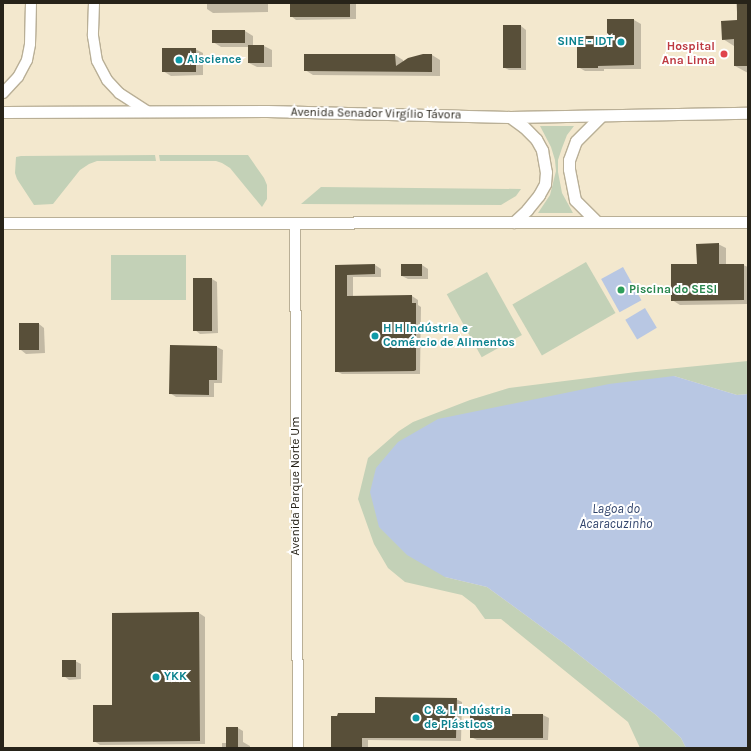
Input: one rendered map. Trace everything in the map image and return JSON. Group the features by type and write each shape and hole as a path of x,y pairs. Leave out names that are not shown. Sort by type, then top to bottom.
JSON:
{"main road":[{"name":"Avenida Senador Virgílio Távora","path":"3,112 267,111 510,117 748,113"},
{"path":"597,222 575,200 568,169 569,160 576,140 601,116"},
{"path":"510,117 524,127 536,139 542,150 546,172 545,184 539,195 514,222"},
{"path":"3,223 748,222"}],"street":[{"path":"3,93 18,77 27,60 30,44 31,3"},
{"path":"94,3 93,36 97,61 107,80 119,93 148,112"},
{"name":"Avenida Parque Norte Um","path":"294,223 298,748"}],"green space":[{"path":"540,126 574,126 567,135 558,160 558,172 562,193 573,213 538,213 550,195 556,171 555,160 551,147"},
{"path":"155,155 156,161 97,161 89,164 80,170 53,204 34,205 17,179 15,173 16,157 21,156"},
{"path":"159,155 248,155 264,178 267,185 267,199 262,207 230,168 222,163 216,161 160,161"},
{"path":"321,187 521,189 516,196 501,205 301,204"},
{"path":"111,255 186,255 186,300 111,300"},
{"path":"586,262 616,313 542,356 512,304"},
{"path":"487,272 522,335 482,357 447,294"},
{"path":"748,361 748,394 737,395 674,376 445,577 487,587 565,644 656,715 681,738 686,748 640,748 628,722 501,619 485,619 475,605 462,595 405,582 388,568 374,544 358,499 368,458 399,431 413,422 470,400 509,388 636,372"}],"water":[{"name":"Piscina do SESI","path":"623,267 641,300 620,312 601,279"},
{"path":"645,308 657,328 637,340 625,320"},
{"name":"Lagoa do Acaracuzinho","path":"674,376 737,395 748,394 748,748 686,748 681,738 656,715 565,644 487,587 445,577 407,555 379,527 370,492 376,468 398,442 438,419 609,384"}],"building":[{"path":"290,3 350,3 350,17 290,17"},
{"path":"737,3 748,3 748,66 734,66 734,39 722,40 721,21 737,20"},
{"path":"607,19 634,19 634,65 577,68 577,36 607,36"},
{"path":"503,25 521,25 521,68 503,68"},
{"path":"212,30 245,30 245,43 212,43"},
{"path":"248,45 264,45 264,63 248,63"},
{"name":"Alscience","path":"162,48 196,48 196,72 162,72"},
{"path":"304,54 395,54 396,66 408,58 423,54 432,54 432,72 304,71"},
{"path":"719,243 719,264 744,264 744,300 671,301 671,264 697,264 696,244"},
{"name":"H H Indústria e Comércio de Alimentos","path":"375,264 375,274 347,275 347,296 412,295 412,303 416,303 416,370 335,372 335,265"},
{"path":"401,264 422,264 422,276 401,276"},
{"path":"193,278 212,278 212,331 193,331"},
{"path":"19,323 39,323 39,350 19,350"},
{"path":"170,345 217,346 217,380 209,380 209,395 169,394"},
{"name":"YKK","path":"199,612 200,741 93,742 93,705 112,705 112,613"},
{"path":"62,660 76,660 76,677 62,677"},
{"name":"C & L Indústria de Plásticos","path":"375,697 457,698 456,738 362,738 362,748 331,748 331,716 337,716 338,713 375,713"},
{"name":"C & L Indústria de Plásticos","path":"470,714 543,714 543,738 470,738"},
{"path":"226,727 238,727 238,748 226,748"}],"place":[{"name":"SINE - IDT","path":"621,42"},
{"name":"Hospital Ana Lima","path":"724,54"},
{"name":"Alscience","path":"179,60"},
{"name":"Piscina do SESI","path":"621,290"},
{"name":"H H Indústria e Comércio de Alimentos","path":"375,336"},
{"name":"YKK","path":"156,677"},
{"name":"C & L Indústria de Plásticos","path":"416,718"}]}
